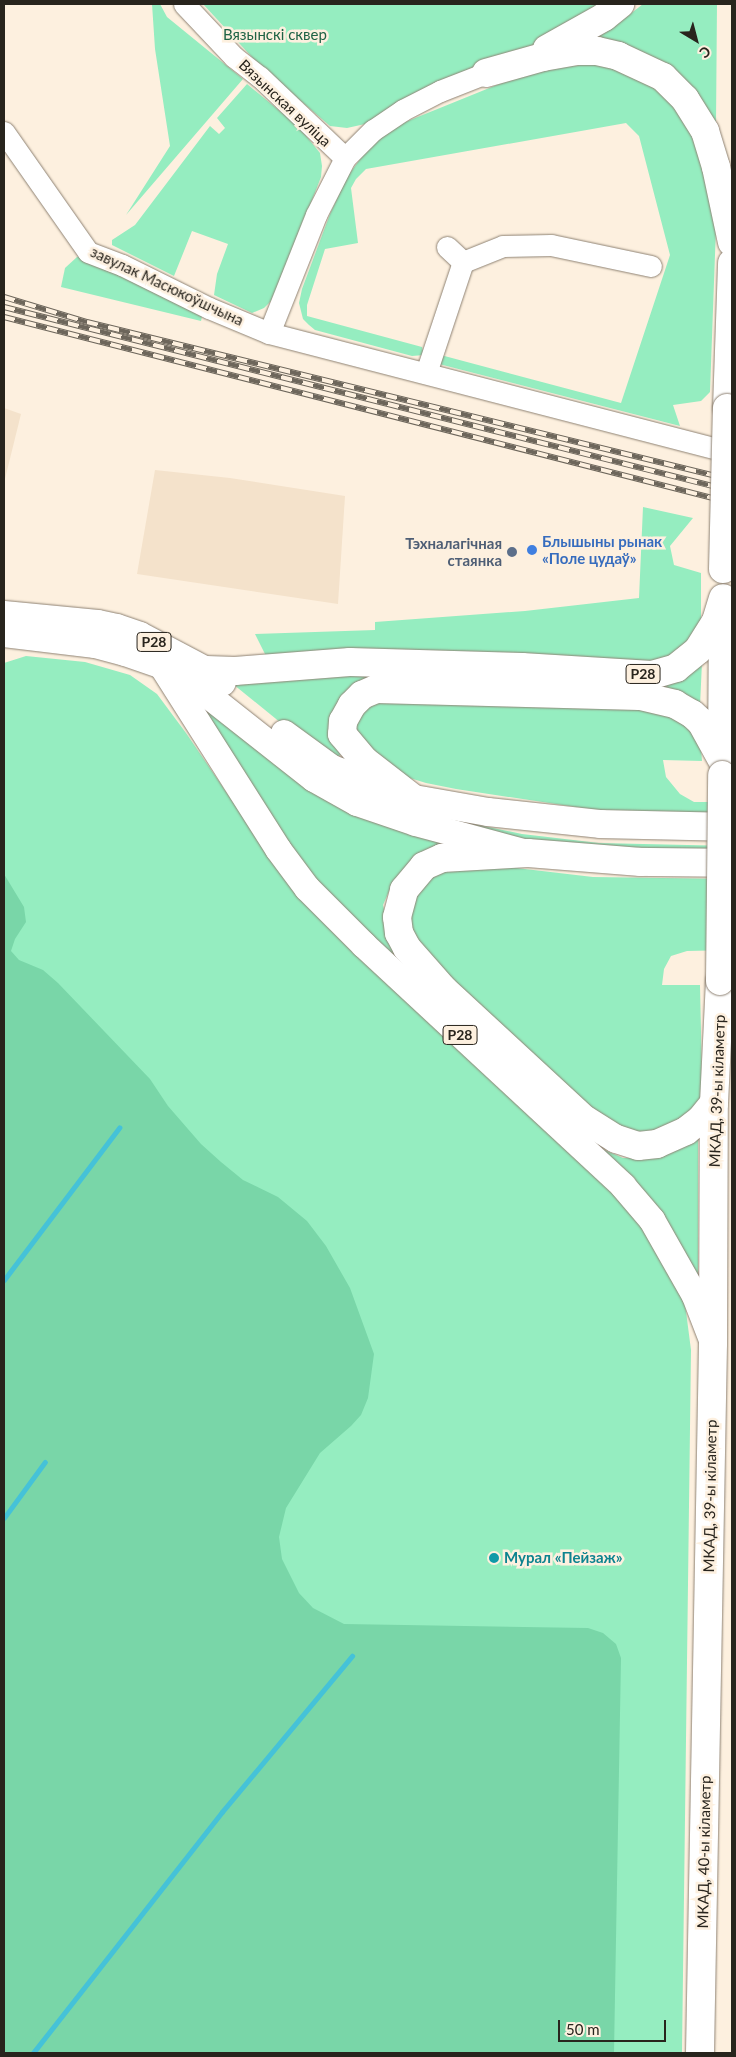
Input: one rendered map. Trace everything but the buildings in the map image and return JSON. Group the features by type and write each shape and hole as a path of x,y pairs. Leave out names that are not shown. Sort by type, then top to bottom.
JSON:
{"highway":[{"path":"486,74 552,47 577,34 604,18 620,4"},
{"path":"486,74 543,57 578,51 597,51 618,56 663,77 685,99 705,131 716,167 732,242"},
{"name":"МКАД, 39-ы кіламетр","path":"707,1650 713,1343 714,1103 720,981 723,569 732,263"},
{"name":"Р28","path":"206,670 235,671 350,662 522,667 652,675 676,668 698,650 716,621 723,598"},
{"name":"Р28","path":"722,767 701,722 683,707 639,696 376,688 362,695 352,705 343,721 342,734 365,761 414,799 488,812 601,824 732,827"},
{"name":"Р28","path":"714,1103 700,1120 686,1130 657,1144 638,1146 616,1139 585,1120 444,990 407,948 399,933 399,903 404,890 424,866 442,858 528,853 642,862 732,863"},
{"name":"МКАД, 40-ы кіламетр","path":"700,2053 707,1650"}],"main road":[{"name":"Р28","path":"4,614 98,623 140,634 206,670 297,743 332,768 414,799"},
{"name":"Р28","path":"4,634 95,645 126,653 162,666 206,692 314,779 357,804 416,823 528,853"},
{"name":"Р28","path":"162,666 278,849 307,888 371,952 623,1186 652,1220 695,1296 713,1343"}],"street":[{"name":"Вязынская вуліца","path":"184,4 234,57 260,77 344,158"},
{"path":"270,333 316,215 344,158 373,130 404,110 440,91 486,74"},
{"name":"завулак Масюкоўшчына","path":"4,132 88,252 122,265 209,308 270,333 732,453"},
{"path":"426,373 463,262 503,246 551,245 651,266"},
{"path":"447,247 463,262"}],"shaded area":[{"path":"4,408 21,414 4,483"},
{"path":"155,470 230,478 345,496 338,604 137,574"}],"green space":[{"path":"152,4 160,4 167,17 243,79 126,215 170,146 155,49"},
{"name":"Вязынскі сквер","path":"203,4 609,4 558,37 365,124 347,128 330,126 261,67"},
{"path":"643,4 717,4 716,124 591,39 620,22"},
{"path":"590,64 609,67 649,84 675,106 694,133 717,200 710,392 701,401 673,405 680,426 439,364 437,354 621,403 670,255 639,136 626,123 366,169 356,179 351,188 358,243 325,249 307,305 307,316 422,347 424,355 412,356 315,330 303,319 299,303 302,289 330,214 347,177 369,147 393,127 509,80 544,69"},
{"path":"247,84 298,126 320,153 322,166 321,177 274,298 264,308 252,313 214,295 217,274 228,244 192,231 174,276 112,245 112,240 135,225 210,126 219,134 225,128 217,118"},
{"path":"85,255 203,312 201,321 61,287 65,268 77,257"},
{"path":"643,507 693,518 670,546 674,565 701,573 701,619 697,630 694,636 661,662 266,656 255,634 375,630 375,622 525,611 639,598"},
{"path":"26,656 85,662 130,675 157,694 263,846 648,1227 684,1296 691,1350 682,2053 4,2053 4,663"},
{"path":"702,662 700,706 382,680 337,744 341,754 336,759 281,723 228,680"},
{"path":"362,702 672,707 700,735 702,761 663,760 666,777 680,794 694,802 732,802 732,820 648,818 456,789 426,783 387,771 356,743 354,711"},
{"path":"205,703 451,843 390,889 383,905 390,935 600,1148 623,1158 651,1158 698,1134 698,1284 395,960 310,873 197,706"},
{"path":"430,815 522,834 599,843 732,846 732,852 575,846 486,833"},
{"path":"467,862 593,877 732,879 732,950 687,951 671,956 664,969 662,985 700,985 701,1097 693,1111 656,1136 618,1132 409,940 406,907 419,881"},
{"path":"4,874 24,907 26,922 15,939 11,951 19,960 43,970 58,983 150,1079 168,1106 201,1144 243,1180 278,1197 307,1221 326,1246 350,1288 374,1354 368,1398 361,1415 320,1453 286,1508 279,1537 282,1559 299,1593 313,1608 344,1624 588,1628 603,1633 616,1644 621,1658 614,2053 4,2053"}],"waterway":[{"path":"4,1280 119,1128"},
{"path":"4,1518 45,1462"},
{"path":"33,2053 222,1812 352,1656"}],"railway":[{"path":"4,297 87,322 732,480"},
{"path":"4,307 732,491"},
{"path":"4,317 732,503"}],"place":[{"name":"Блышыны рынак «Поле цудаў»","path":"532,550"},
{"name":"Тэхналагічная стаянка","path":"512,552"},
{"name":"Мурал «Пейзаж»","path":"494,1558"}]}
